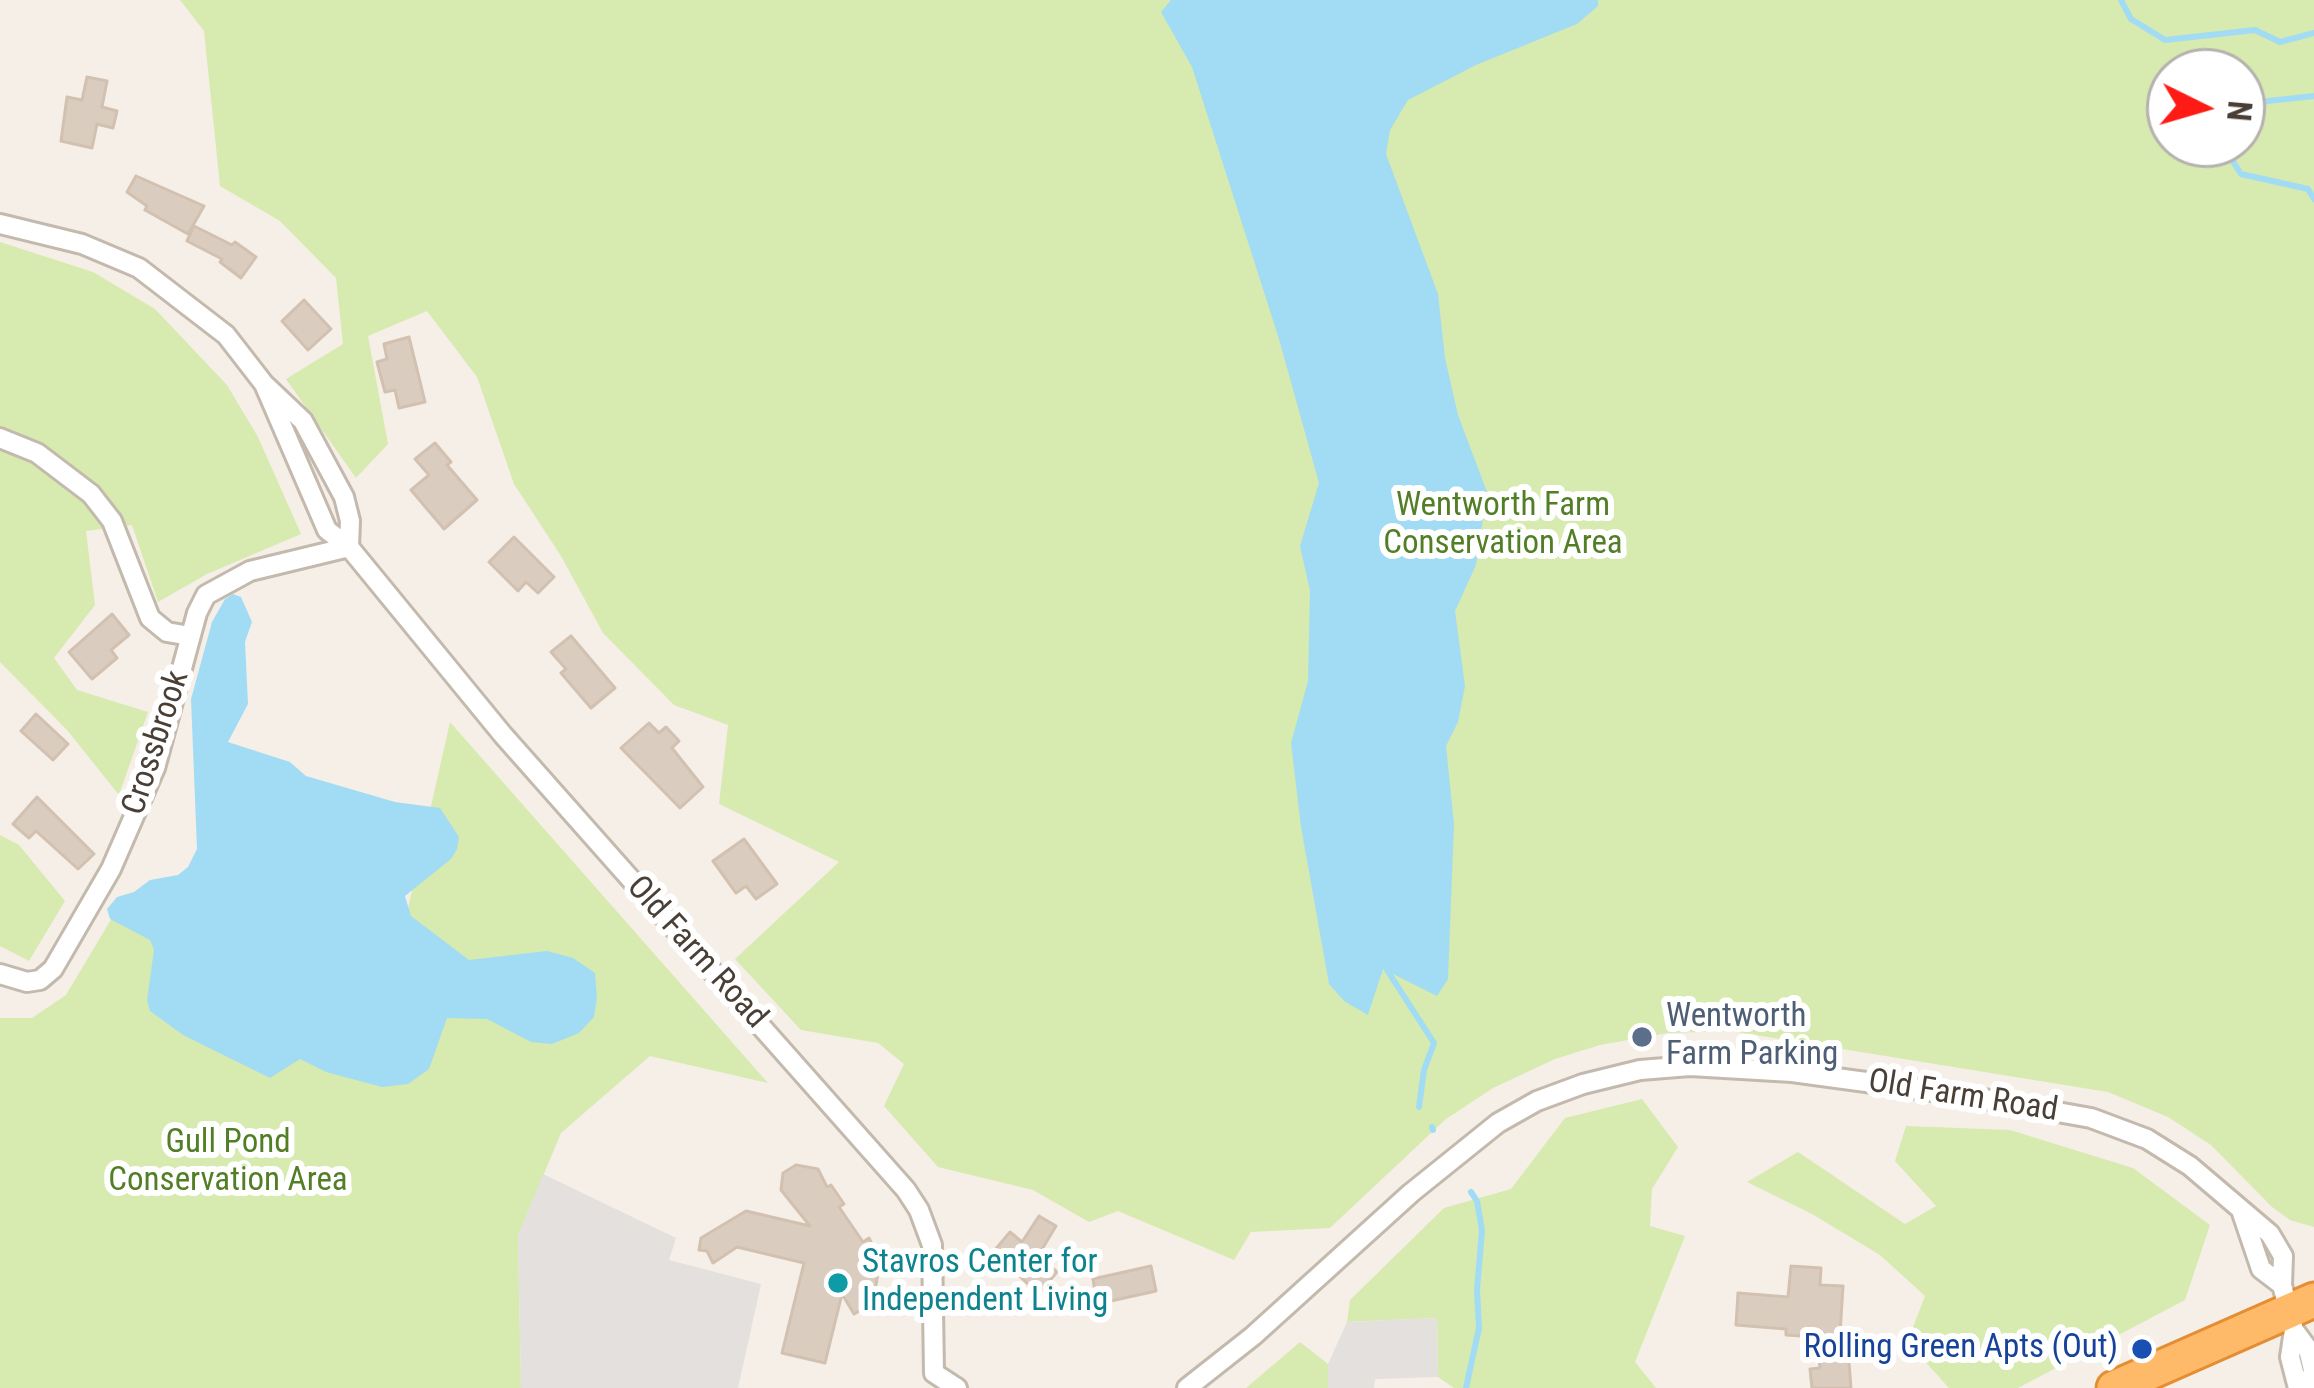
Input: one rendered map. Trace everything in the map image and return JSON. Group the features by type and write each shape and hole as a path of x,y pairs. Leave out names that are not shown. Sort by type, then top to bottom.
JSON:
{"highway":[{"path":"2114,1388 2295,1307"}],"street":[{"name":"Old Farm Road","path":"0,224 82,244 140,268 226,335 264,384 303,421 344,497 349,547"},
{"name":"Old Farm Road","path":"264,384 319,517 503,735 906,1190 932,1245 934,1373 957,1388"},
{"path":"0,438 37,453 91,494 118,532 150,619 157,628 190,636"},
{"name":"Crossbrook","path":"0,974 27,982 40,980 53,969 111,869 155,768 190,636 206,595 250,571 349,547"},
{"name":"Old Farm Road","path":"1187,1388 1226,1359 1411,1192 1498,1123 1537,1101 1640,1070 1719,1066 1792,1072 1962,1095 2091,1118 2128,1130 2169,1151 2242,1213 2260,1269 2295,1307"},
{"path":"2295,1307 2290,1357 2298,1388"},
{"path":"2295,1307 2312,1370 2309,1388"}],"green space":[{"name":"Wentworth Farm Conservation Area","path":"180,0 2314,0 2314,1227 2290,1220 2272,1207 2211,1145 2168,1117 2108,1092 1731,1031 1667,1033 1555,1059 1493,1088 1446,1119 1330,1228 1251,1232 1234,1260 1118,1211 1089,1222 1033,1190 938,1167 884,1106 904,1064 878,1043 801,1030 735,959 839,862 719,804 728,725 674,705 603,633 514,484 477,377 427,311 368,336 388,444 356,478 286,379 343,344 336,278 280,221 220,186 204,31"},
{"path":"0,242 93,272 155,309 227,385 258,437 301,534 207,574 158,602 132,525 86,531 95,605 54,658 77,690 148,712 119,795 67,730 0,662"},
{"name":"Gull Pond Conservation Area","path":"450,722 768,1083 650,1056 561,1133 518,1236 521,1388 0,1388 0,1018 32,1018 66,995 119,906 394,970"},
{"path":"0,835 19,845 65,901 29,961 0,946"},
{"path":"1642,1099 1678,1147 1652,1189 1650,1226 1685,1236 1635,1362 1656,1388 1454,1388 1438,1377 1437,1318 1347,1322 1350,1300 1444,1208 1511,1189 1565,1118"},
{"path":"1906,1126 2010,1130 2133,1168 2210,1225 2185,1300 2018,1388 1949,1388 1921,1357 1912,1330 1925,1296 1880,1255 1747,1182 1798,1152 1905,1224 1936,1206 1895,1161"},
{"path":"1300,1342 1328,1364 1328,1388 1246,1388"}],"shaded area":[{"path":"543,1174 676,1238 669,1260 761,1284 738,1388 521,1388 518,1236"},
{"path":"1437,1318 1438,1377 1375,1379 1374,1388 1328,1388 1328,1364 1347,1322"}],"water":[{"path":"1171,0 1598,0 1598,6 1577,24 1476,65 1408,100 1390,130 1386,154 1438,294 1458,415 1487,492 1476,565 1455,611 1465,686 1458,722 1446,746 1454,824 1448,979 1437,996 1383,969 1368,1015 1344,1001 1329,984 1291,743 1308,681 1310,591 1300,546 1319,483 1279,339 1192,67 1161,12"},
{"path":"233,594 241,597 252,622 245,642 248,704 228,742 290,762 306,776 395,802 440,808 459,837 457,849 405,896 411,916 469,960 547,951 573,958 595,973 594,1017 579,1033 552,1044 531,1042 487,1019 447,1018 429,1069 408,1084 382,1087 326,1072 300,1059 270,1078 183,1035 150,1011 147,1000 154,950 150,940 110,919 107,909 117,897 150,880 178,875 197,849 191,699 212,622"}],"building":[{"path":"87,77 107,81 102,107 117,111 113,128 97,124 92,148 61,141 67,97 82,100"},
{"path":"136,176 204,206 188,234 145,210 147,206 127,192"},
{"path":"194,226 232,245 235,242 256,257 241,278 222,259 187,241"},
{"path":"304,300 331,329 308,350 282,321"},
{"path":"409,337 425,402 399,408 395,390 385,392 377,362 387,359 384,344"},
{"path":"435,443 477,500 444,529 411,490 429,475 415,459"},
{"path":"514,537 554,577 538,593 526,582 518,591 489,562"},
{"path":"112,614 129,635 111,650 117,658 92,679 69,652"},
{"path":"571,636 615,688 591,708 561,673 566,669 551,652"},
{"path":"36,714 68,744 53,760 21,731"},
{"path":"649,723 659,733 666,727 679,741 672,748 703,787 680,808 621,748"},
{"path":"37,797 94,854 78,869 36,831 29,838 13,824"},
{"path":"744,839 777,884 756,899 746,886 736,893 713,861"},
{"name":"Stavros Center for Independent Living","path":"796,1165 818,1169 844,1204 839,1207 863,1242 869,1238 880,1261 873,1303 854,1314 842,1294 825,1363 782,1353 804,1263 737,1247 713,1263 707,1251 699,1250 701,1238 746,1211 810,1226 781,1190 783,1173"},
{"path":"1039,1216 1056,1226 1038,1256 1057,1272 1038,1294 994,1251 1010,1232 1022,1242"},
{"path":"1151,1266 1156,1291 1097,1304 1093,1279"},
{"path":"1791,1266 1821,1268 1820,1285 1843,1286 1839,1350 1848,1349 1851,1388 1812,1388 1810,1369 1820,1368 1817,1337 1736,1325 1738,1293 1788,1297"}],"waterway":[{"path":"2121,0 2131,19 2165,40 2255,30 2280,42 2314,33"},
{"path":"2266,101 2314,96"},
{"path":"2237,168 2241,174 2308,189 2314,199"},
{"path":"1387,970 1434,1043 1419,1107"},
{"path":"1466,1388 1479,1328 1482,1230 1471,1192"}],"place":[{"name":"Wentworth Farm Parking","path":"1642,1037"},
{"name":"Stavros Center for Independent Living","path":"838,1283"},
{"name":"Rolling Green Apts (Out)","path":"2142,1349"}]}
